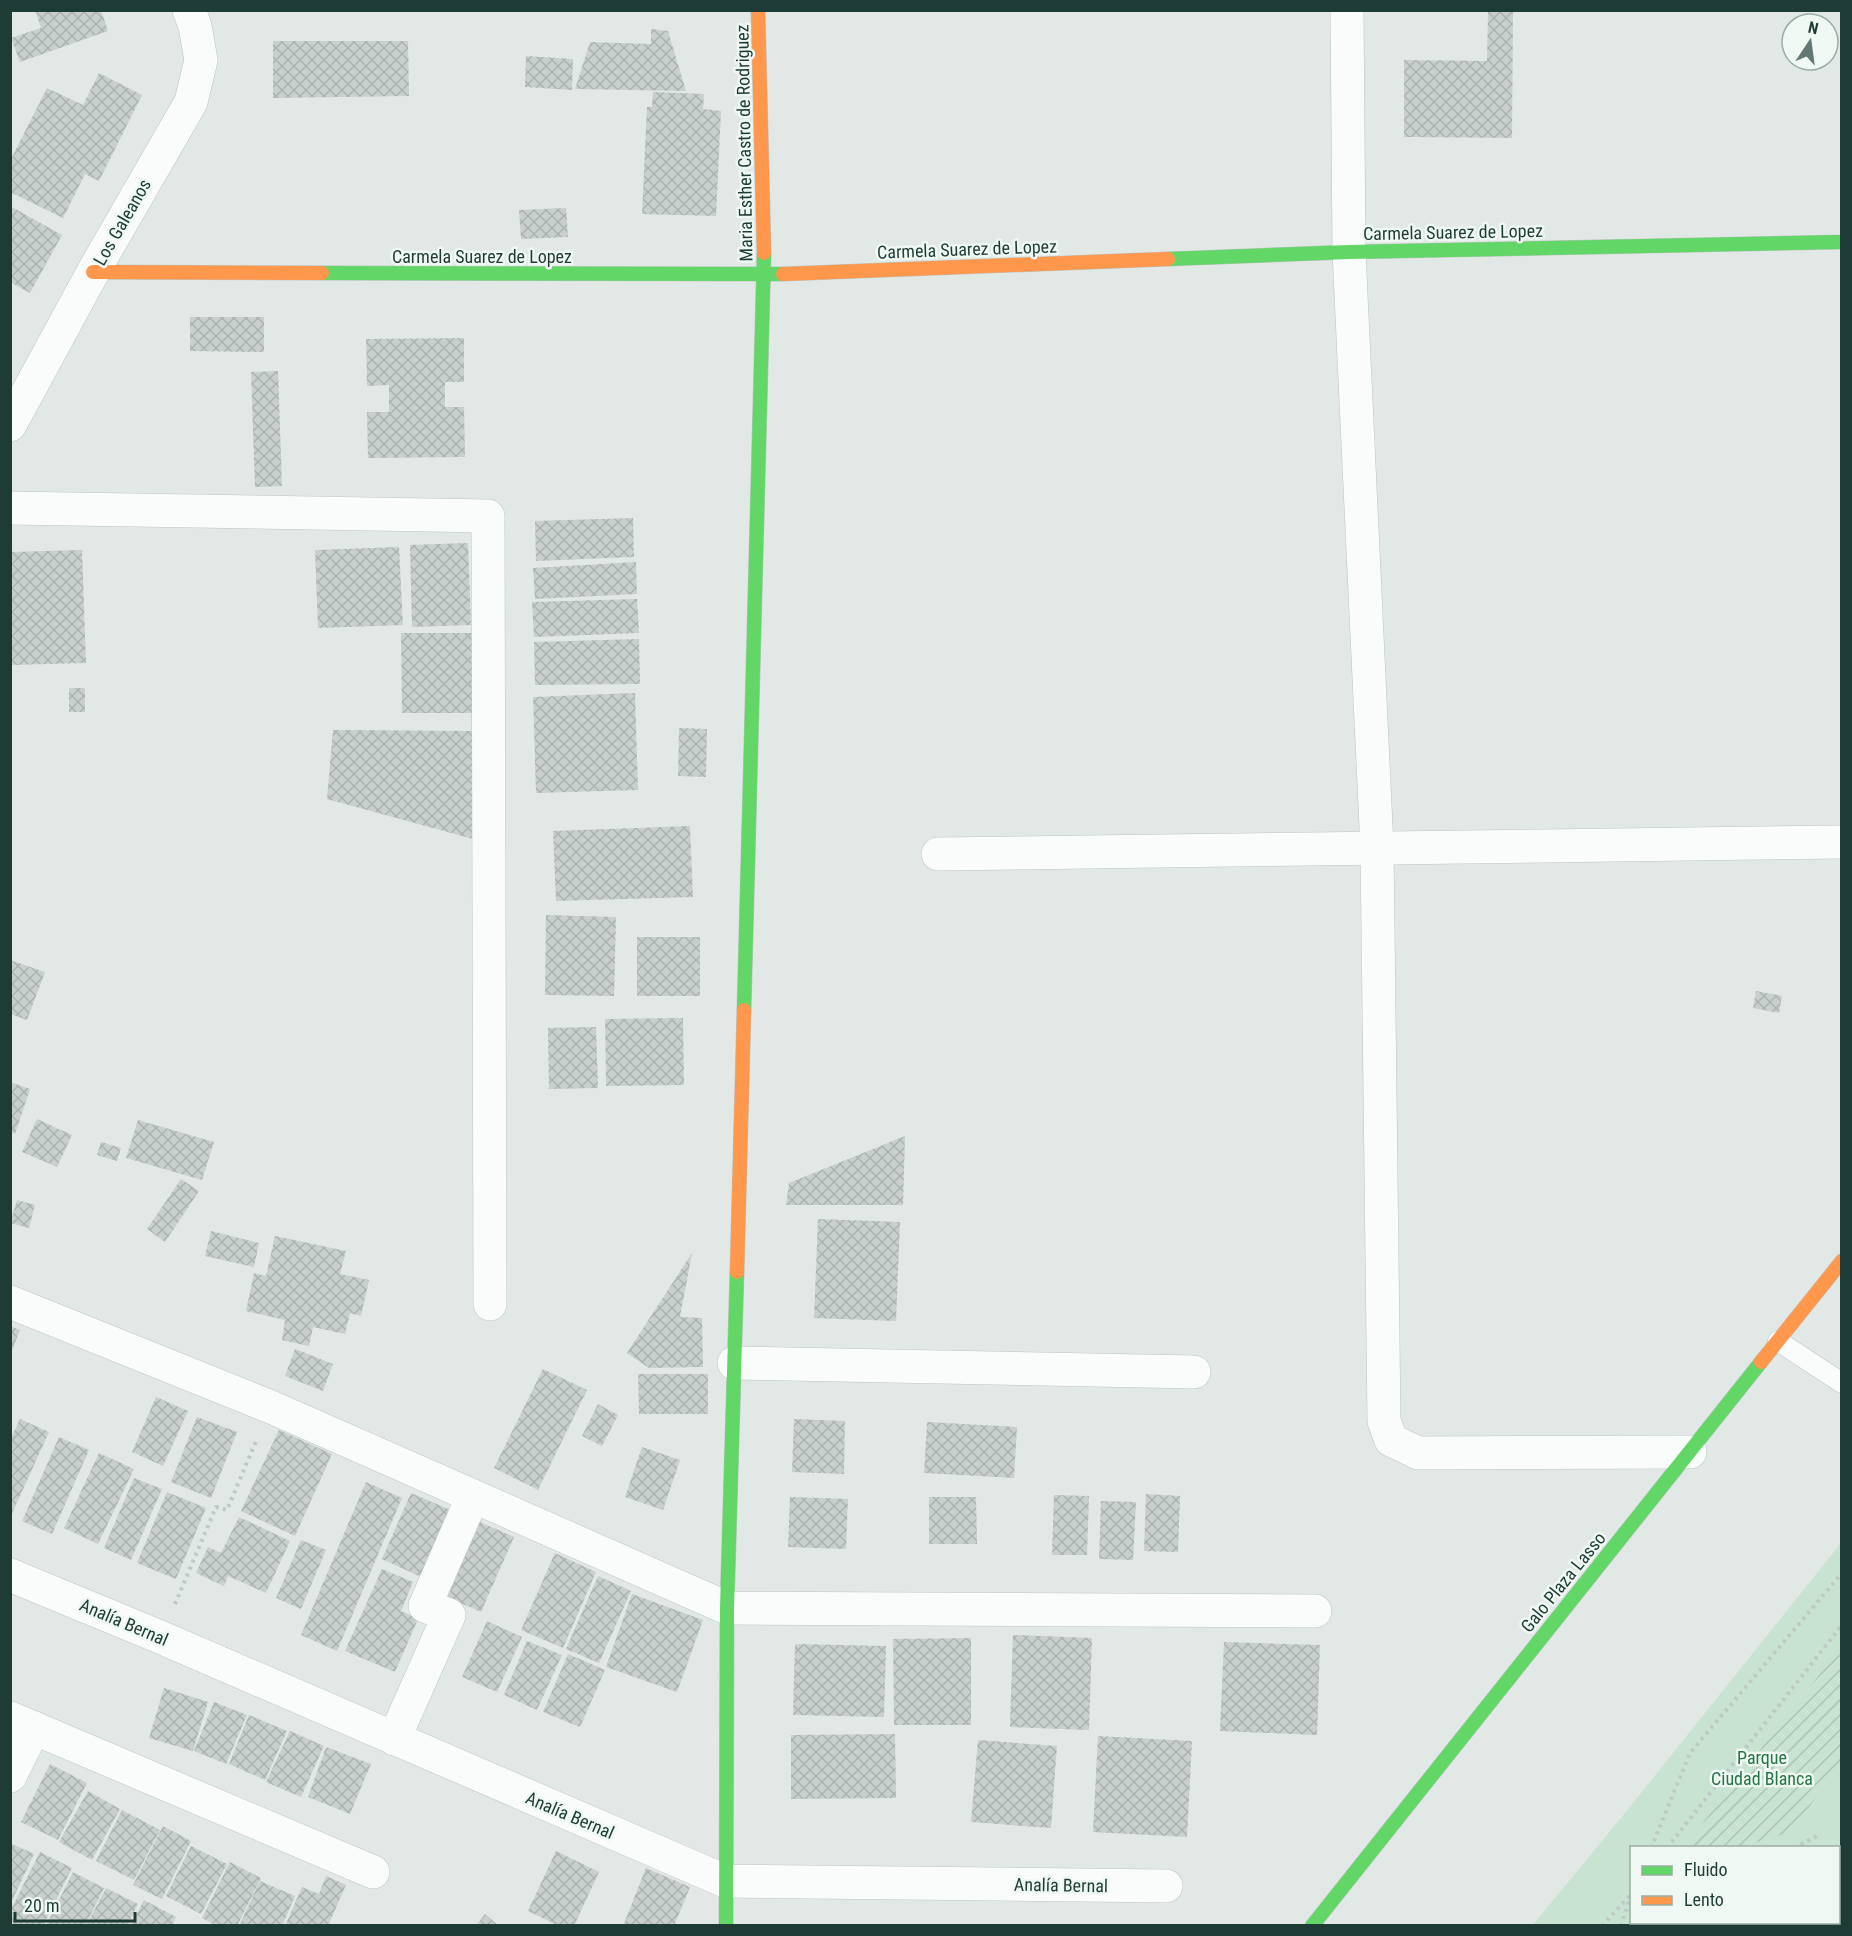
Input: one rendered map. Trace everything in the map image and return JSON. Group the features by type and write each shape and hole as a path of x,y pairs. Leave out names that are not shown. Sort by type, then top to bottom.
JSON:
{"street":[{"name":"Los Galeanos","path":"10,426 93,273 191,102 201,60 195,26 189,10"},
{"name":"Maria Esther Castro de Rodriguez","path":"726,1926 727,1608 765,275 758,10"},
{"path":"1347,10 1348,252 1377,848 1384,1421 1391,1440 1418,1454 1690,1452"},
{"name":"Carmela Suarez de Lopez","path":"93,273 765,275 1348,252 1842,242"},
{"path":"10,508 488,516 490,1304"},
{"path":"938,854 1842,842"},
{"name":"Galo Plaza Lasso","path":"1312,1926 1842,1261"},
{"path":"10,1302 271,1407 727,1608 1315,1611"},
{"path":"734,1363 1194,1372"},
{"path":"394,1739 448,1615 425,1606 472,1496"},
{"name":"Analía Bernal","path":"10,1575 160,1637 726,1881 1166,1886"},
{"path":"10,1776 22,1723 373,1872"}],"lane":[{"path":"1778,1341 1842,1383"}],"path":[{"path":"160,1637 216,1507 227,1510 271,1407"},
{"path":"1652,1846 1690,1753 1842,1573"},
{"path":"1669,1846 1842,1625"},
{"path":"1798,1846 1819,1835"},
{"path":"1602,1926 1630,1896"},
{"path":"1621,1926 1630,1900"}],"green space":[{"name":"Parque Ciudad Blanca","path":"1841,1543 1841,1925 1532,1926 1625,1813"},
{"path":"1841,1647 1841,1760 1793,1831 1745,1846 1685,1846"}],"building":[{"path":"35,10 101,10 108,31 20,62 11,38 41,28"},
{"path":"1488,10 1513,10 1512,138 1404,137 1404,60 1487,61"},
{"path":"651,29 668,31 686,91 575,89 590,42 651,44"},
{"path":"273,41 408,41 409,96 273,98"},
{"path":"526,56 573,59 572,90 525,87"},
{"path":"99,73 142,95 99,181 85,174 63,218 10,192 10,161 47,88 83,105"},
{"path":"653,92 704,94 703,109 721,111 716,216 642,214 647,107 652,107"},
{"path":"10,206 62,235 30,293 10,282"},
{"path":"566,208 568,237 521,239 519,210"},
{"path":"190,317 264,317 264,352 190,351"},
{"path":"464,338 464,382 445,382 445,407 464,407 465,457 368,458 367,412 389,412 389,385 367,386 366,339"},
{"path":"278,371 282,486 255,487 251,372"},
{"path":"633,518 634,557 536,561 535,521"},
{"path":"468,543 471,625 412,627 410,545"},
{"path":"399,547 403,625 318,628 315,550"},
{"path":"82,550 86,663 10,665 10,552"},
{"path":"636,562 637,594 535,599 533,568"},
{"path":"637,599 639,633 534,637 532,602"},
{"path":"401,633 472,633 473,713 402,713"},
{"path":"639,639 640,684 535,685 534,642"},
{"path":"69,688 85,688 85,712 69,712"},
{"path":"635,693 638,790 536,793 533,697"},
{"path":"679,728 707,729 706,777 678,776"},
{"path":"333,730 472,731 473,839 327,799"},
{"path":"690,826 693,897 556,901 553,831"},
{"path":"546,915 616,917 614,996 545,995"},
{"path":"637,937 700,937 700,996 637,996"},
{"path":"10,960 45,972 27,1020 10,1014"},
{"path":"1756,991 1782,996 1779,1013 1753,1008"},
{"path":"683,1018 684,1085 606,1086 605,1019"},
{"path":"596,1027 598,1088 549,1089 548,1028"},
{"path":"10,1082 30,1089 15,1134 10,1132"},
{"path":"37,1119 72,1135 57,1167 22,1152"},
{"path":"138,1120 214,1142 202,1180 126,1158"},
{"path":"905,1136 903,1205 786,1205 789,1183"},
{"path":"101,1142 121,1148 117,1161 97,1155"},
{"path":"181,1179 199,1191 165,1242 147,1229"},
{"path":"17,1200 35,1205 29,1228 10,1223"},
{"path":"818,1219 900,1222 896,1321 814,1318"},
{"path":"211,1231 259,1243 254,1267 205,1256"},
{"path":"275,1236 346,1251 340,1274 369,1280 361,1316 350,1313 345,1334 313,1327 309,1346 282,1340 285,1320 246,1311 254,1273 266,1276"},
{"path":"692,1253 680,1317 702,1318 703,1367 649,1368 627,1353"},
{"path":"10,1326 20,1330 11,1353 10,1353"},
{"path":"295,1349 333,1364 323,1391 285,1376"},
{"path":"543,1369 587,1390 538,1490 494,1468"},
{"path":"638,1374 708,1374 708,1414 639,1414"},
{"path":"156,1397 188,1411 163,1466 132,1452"},
{"path":"598,1404 618,1415 602,1446 582,1436"},
{"path":"197,1417 237,1432 211,1498 171,1482"},
{"path":"20,1419 49,1432 10,1518 10,1440"},
{"path":"794,1419 845,1421 844,1474 792,1472"},
{"path":"927,1422 1017,1427 1014,1478 924,1473"},
{"path":"279,1430 332,1454 295,1536 241,1511"},
{"path":"59,1437 89,1450 52,1534 22,1521"},
{"path":"642,1447 680,1460 663,1510 625,1497"},
{"path":"99,1453 134,1469 98,1544 64,1528"},
{"path":"134,1478 162,1489 131,1560 104,1548"},
{"path":"366,1482 402,1498 337,1651 301,1635"},
{"path":"167,1492 206,1508 176,1579 137,1563"},
{"path":"411,1493 453,1511 423,1578 382,1559"},
{"path":"1146,1494 1180,1496 1178,1552 1144,1551"},
{"path":"1054,1495 1089,1496 1087,1555 1052,1555"},
{"path":"790,1497 848,1499 846,1549 788,1547"},
{"path":"929,1497 976,1497 977,1544 929,1544"},
{"path":"1101,1501 1136,1502 1133,1560 1099,1559"},
{"path":"239,1517 290,1541 266,1593 228,1576 224,1586 196,1573 208,1547 221,1553"},
{"path":"480,1522 514,1537 481,1612 447,1597"},
{"path":"301,1540 326,1550 301,1609 276,1598"},
{"path":"555,1553 596,1572 563,1648 521,1630"},
{"path":"382,1569 413,1582 401,1611 418,1619 395,1672 345,1651"},
{"path":"598,1576 631,1591 599,1663 566,1649"},
{"path":"632,1594 703,1620 677,1692 606,1667"},
{"path":"487,1621 522,1637 497,1692 462,1677"},
{"path":"1013,1635 1092,1638 1089,1730 1010,1727"},
{"path":"971,1638 971,1725 894,1725 893,1639"},
{"path":"527,1641 562,1655 537,1710 504,1695"},
{"path":"1224,1642 1320,1645 1317,1735 1220,1731"},
{"path":"795,1644 886,1646 884,1717 793,1715"},
{"path":"568,1654 605,1670 580,1727 543,1712"},
{"path":"164,1688 208,1702 193,1751 149,1738"},
{"path":"214,1702 247,1715 226,1764 194,1751"},
{"path":"249,1715 287,1731 265,1780 229,1764"},
{"path":"290,1731 324,1746 301,1797 266,1782"},
{"path":"895,1734 896,1798 791,1799 791,1735"},
{"path":"1098,1736 1192,1741 1187,1837 1093,1832"},
{"path":"978,1740 1057,1746 1051,1828 971,1822"},
{"path":"326,1747 371,1764 350,1814 308,1797"},
{"path":"50,1764 87,1783 58,1840 21,1822"},
{"path":"88,1791 120,1809 92,1860 59,1842"},
{"path":"122,1810 160,1830 134,1880 96,1861"},
{"path":"163,1826 191,1841 162,1899 133,1885"},
{"path":"10,1843 34,1854 10,1905"},
{"path":"191,1846 227,1864 201,1914 166,1896"},
{"path":"1842,1847 1842,1889 1840,1886 1840,1848"},
{"path":"556,1851 599,1872 574,1926 559,1926 528,1911"},
{"path":"40,1852 72,1868 43,1926 10,1926 10,1911"},
{"path":"230,1862 261,1878 237,1926 217,1926 202,1918"},
{"path":"646,1868 690,1887 674,1926 623,1926"},
{"path":"73,1872 104,1888 85,1926 46,1926"},
{"path":"326,1876 346,1885 328,1926 285,1926 302,1887 319,1894"},
{"path":"260,1881 295,1896 282,1926 239,1926"},
{"path":"106,1888 138,1904 127,1926 86,1926"},
{"path":"144,1900 176,1917 172,1926 130,1926"},
{"path":"485,1914 499,1926 476,1926"}],"traffic: fast":[{"path":"1168,259 1349,252 1842,242"},
{"path":"744,1010 764,253"},
{"path":"322,273 783,274"},
{"path":"726,1926 727,1608 737,1272"},
{"path":"1312,1926 1761,1362"}],"traffic: slow":[{"path":"758,10 764,253"},
{"path":"783,274 1168,259"},
{"path":"93,272 322,273"},
{"path":"737,1272 744,1010"},
{"path":"1761,1362 1842,1261"}]}
